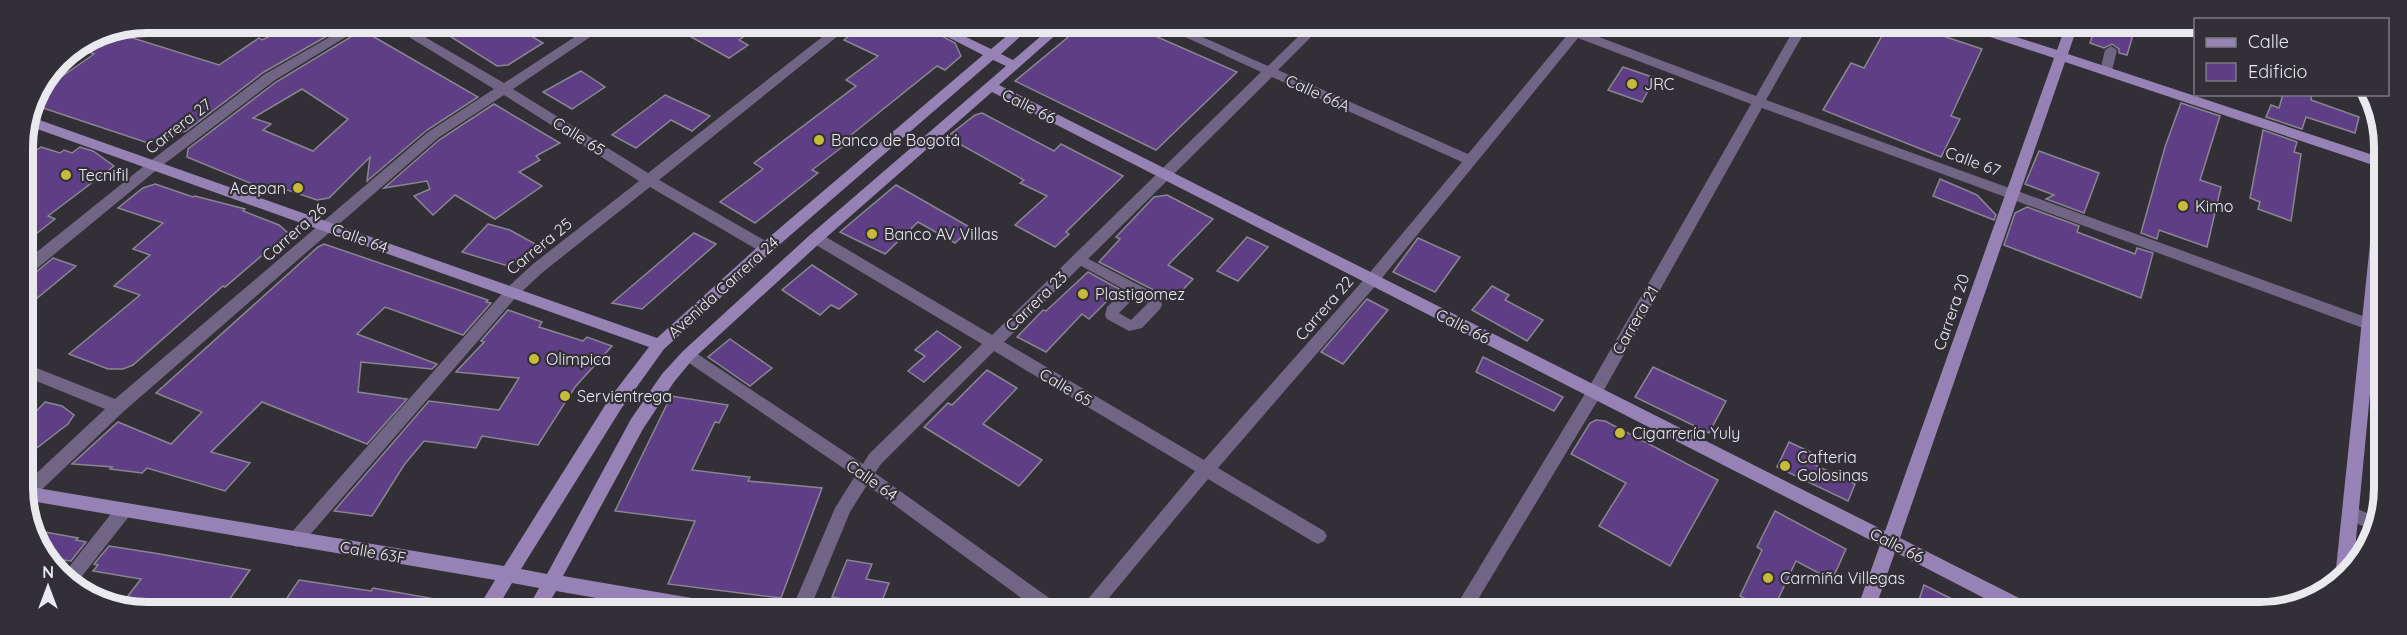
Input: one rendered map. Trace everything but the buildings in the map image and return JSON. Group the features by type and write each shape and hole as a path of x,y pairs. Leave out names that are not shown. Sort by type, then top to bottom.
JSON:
{"main road":[{"path":"947,33 1014,65"},
{"name":"Avenida Carrera 24","path":"491,602 615,404 659,345 766,248 1017,33"},
{"name":"Avenida Carrera 24","path":"540,602 637,424 668,378 688,355 816,238 1051,33"},
{"path":"1991,33 2374,160"},
{"name":"Carrera 20","path":"1869,602 2069,33"},
{"name":"Calle 66","path":"992,54 990,86 2009,602"},
{"name":"Calle 64","path":"35,123 659,345"},
{"path":"2345,564 2350,513 2374,341"},
{"name":"Calle 63F","path":"33,494 666,602"}],"street":[{"name":"Carrera 27","path":"33,264 154,165 270,77 346,33"},
{"name":"Calle 65","path":"410,33 504,88 650,181 766,248"},
{"name":"Carrera 26","path":"33,486 117,407 433,135 589,33"},
{"name":"Carrera 25","path":"296,539 512,292 538,268 835,33"},
{"name":"Calle 66A","path":"1184,33 1472,161"},
{"name":"Carrera 23","path":"804,602 843,508 863,473 875,459 1309,33"},
{"name":"Carrera 22","path":"1095,602 1372,280 1576,33"},
{"name":"Calle 67","path":"1589,33 1758,102 2374,326"},
{"name":"Carrera 21","path":"1467,602 1594,392 1798,33"},
{"name":"Calle 65","path":"816,238 1318,536"},
{"name":"Calle 64","path":"688,355 863,473 1041,602"},
{"path":"33,373 117,407"},
{"path":"78,568 124,510"},
{"path":"2350,513 2369,521"}],"lane":[{"path":"2106,71 2111,50"},
{"path":"1079,259 1135,289"}],"place":[{"name":"JRC","path":"1632,84"},
{"name":"Banco de Bogotá","path":"819,140"},
{"name":"Tecnifil","path":"66,175"},
{"name":"Acepan","path":"298,188"},
{"name":"Kimo","path":"2183,206"},
{"name":"Banco AV Villas","path":"872,234"},
{"name":"Plastigomez","path":"1083,294"},
{"name":"Olimpica","path":"534,359"},
{"name":"Servientrega","path":"565,396"},
{"name":"Cigarrería Yuly","path":"1620,433"},
{"name":"Cafteria Golosinas","path":"1785,466"},
{"name":"Carmiña Villegas","path":"1768,578"}]}
